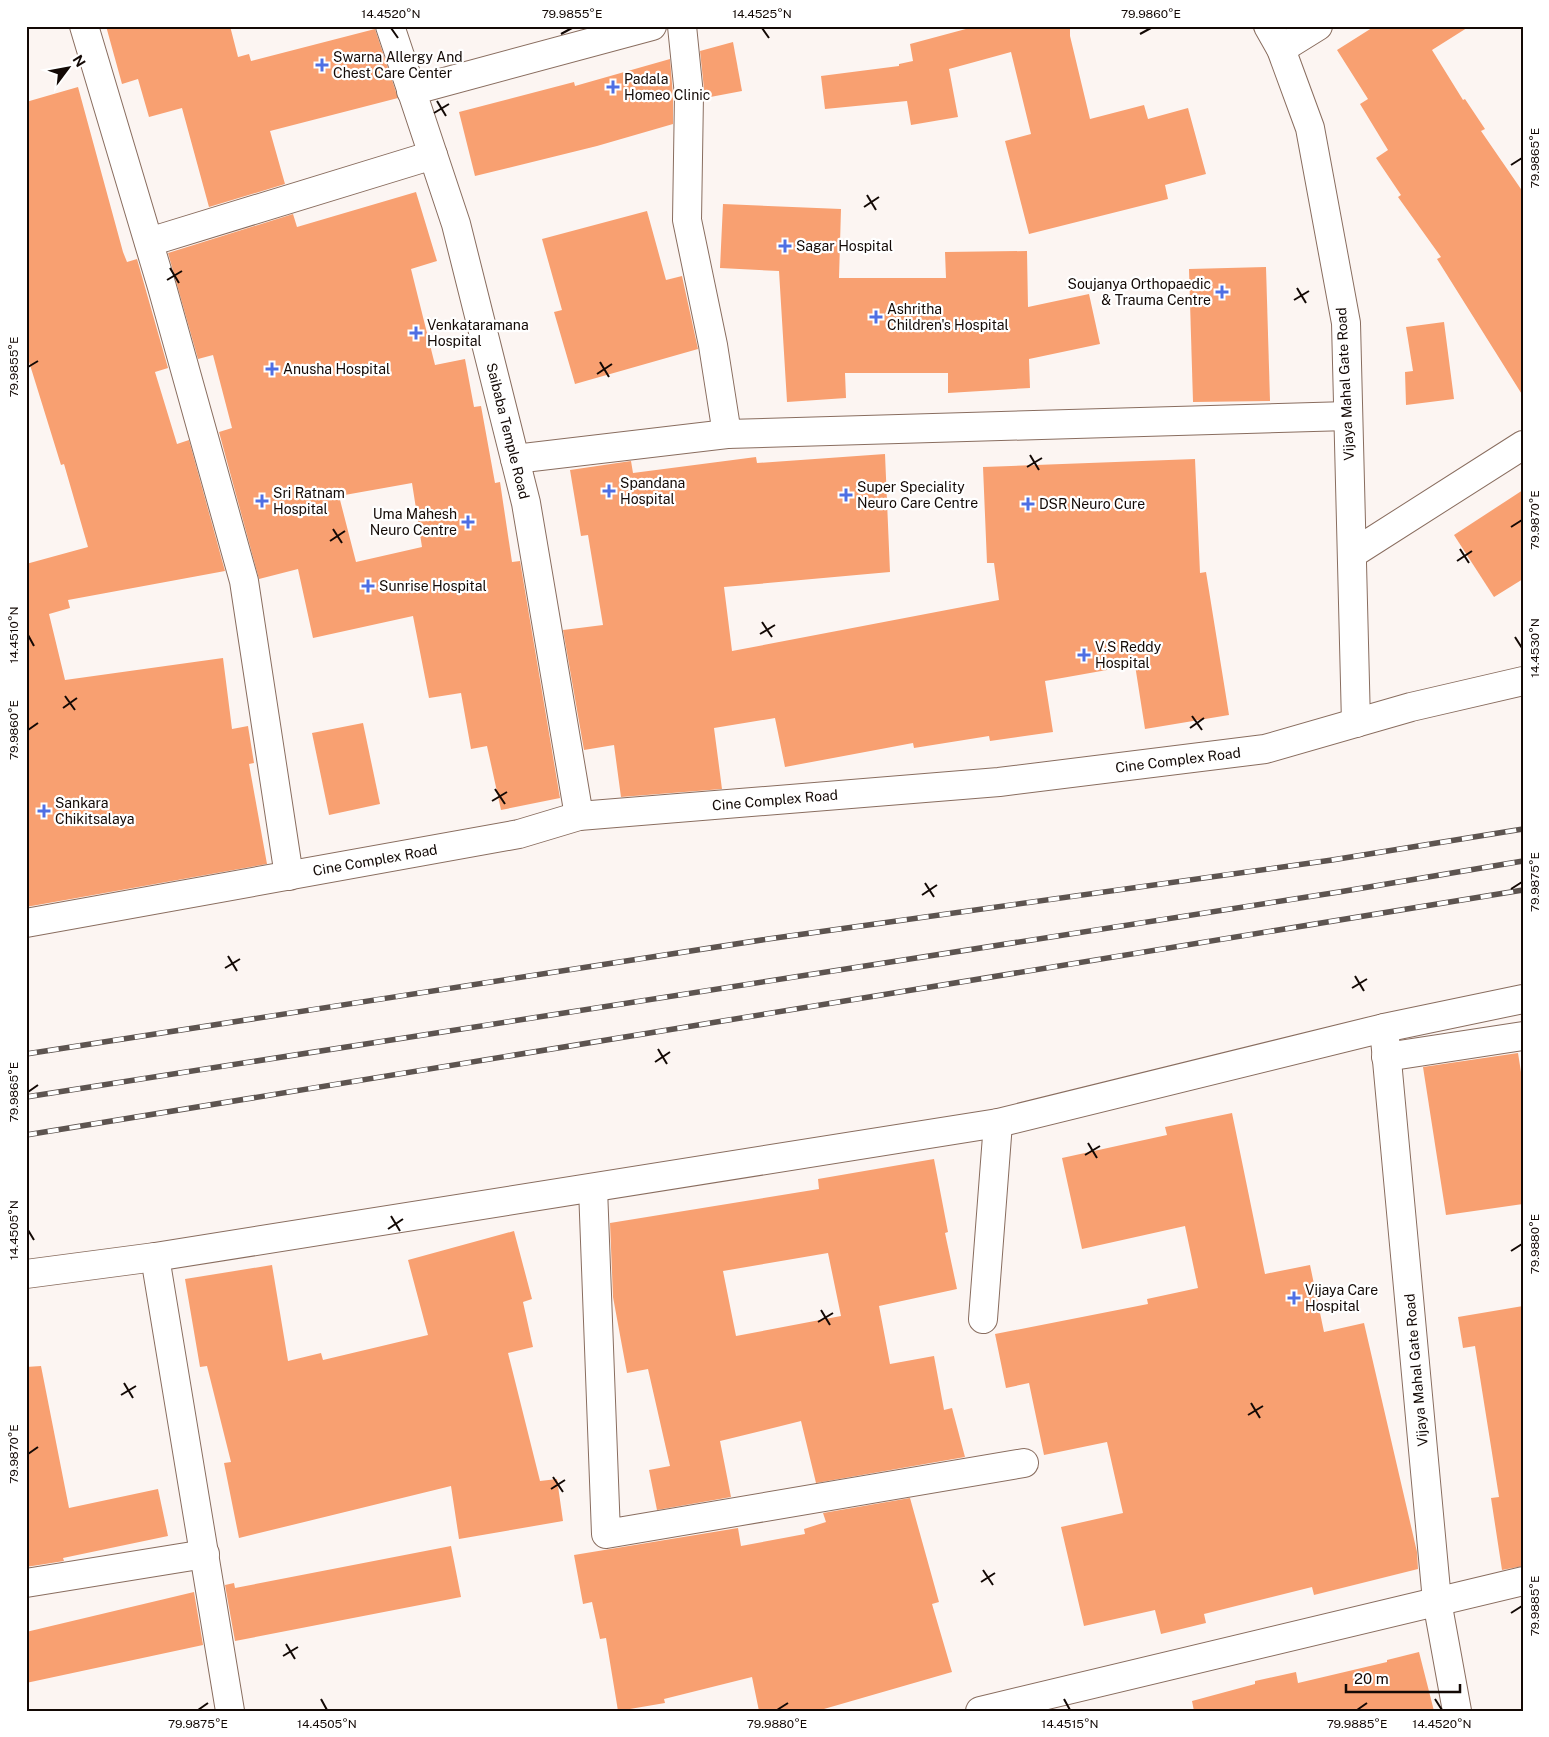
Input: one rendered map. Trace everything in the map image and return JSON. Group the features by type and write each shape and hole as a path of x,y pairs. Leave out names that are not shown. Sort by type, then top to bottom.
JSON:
{"street":[{"path":"84,26 149,242 244,582 289,876"},
{"name":"Saibaba Temple Road","path":"390,26 456,224 526,503 579,816"},
{"path":"412,91 652,26"},
{"path":"682,26 689,94 687,220 714,345 727,434"},
{"path":"1274,38 1318,26"},
{"name":"Vijaya Mahal Gate Road","path":"1274,38 1310,128 1346,323 1356,723"},
{"path":"149,242 433,155"},
{"path":"515,459 727,434 1348,416"},
{"path":"1352,554 1523,445"},
{"name":"Cine Complex Road","path":"26,923 519,834 579,816 999,782 1265,749 1411,707 1523,681"},
{"path":"26,1274 155,1257 998,1123 1384,1028 1523,999"},
{"name":"Vijaya Mahal Gate Road","path":"1384,1028 1437,1600 1457,1711"},
{"path":"1386,1057 1523,1036"},
{"path":"983,1319 998,1123"},
{"path":"593,1188 606,1534 1024,1464"},
{"path":"155,1257 230,1711"},
{"path":"26,1583 205,1554"},
{"path":"980,1711 1042,1704 1437,1600 1523,1581"}],"building":[{"path":"106,26 230,26 238,57 249,54 251,61 375,29 398,98 270,131 285,184 209,207 182,108 149,117 138,79 122,84"},
{"path":"977,26 1070,26 1070,36 1090,119 1144,105 1148,119 1188,108 1206,174 1165,185 1168,199 1029,234 1005,141 1031,134 1011,52 949,69 958,117 911,125 907,101 825,109 821,76 899,66 899,64 913,61 910,44"},
{"path":"1375,26 1470,26 1432,50 1463,100 1465,99 1485,129 1481,131 1523,192 1523,396 1437,259 1441,257 1398,197 1401,195 1376,158 1388,150 1360,104 1368,99 1337,50"},
{"path":"733,42 742,91 705,98 700,51"},
{"path":"670,59 673,124 597,146 475,176 459,112 574,82 575,86"},
{"path":"78,87 123,252 127,262 137,259 168,368 155,372 177,444 189,440 225,571 68,600 70,608 49,614 65,680 223,658 232,729 248,726 254,763 249,764 267,864 26,907 26,564 88,547 64,464 61,465 26,352 26,102"},
{"path":"416,192 437,261 411,269 435,365 465,359 474,407 481,406 495,483 500,482 512,562 520,561 560,798 501,810 487,746 471,749 461,693 429,698 413,616 313,638 298,569 259,579 219,432 232,428 213,355 198,359 168,253 293,214 297,227","holes":["412,483 422,547 356,562 339,496"]},
{"path":"723,204 841,209 839,278 946,278 945,252 1027,251 1028,307 1089,294 1100,344 1029,359 1030,388 948,393 948,373 845,373 846,398 787,402 779,271 720,268"},
{"path":"647,211 666,280 682,276 698,349 575,384 554,312 562,310 542,239"},
{"path":"1266,267 1270,401 1193,402 1189,269"},
{"path":"1444,322 1454,399 1406,405 1405,372 1413,371 1406,327"},
{"path":"885,454 890,572 724,587 732,651 999,600 994,563 987,563 983,467 1195,459 1200,573 1206,572 1229,715 1145,729 1135,665 1045,681 1053,732 990,741 989,736 914,748 913,743 785,767 775,718 714,728 722,789 621,797 614,745 584,750 563,630 603,625 588,535 581,536 570,470 631,461 633,473 756,457 757,463"},
{"path":"1523,490 1523,579 1494,597 1454,535"},
{"path":"363,723 380,804 329,815 312,733"},
{"path":"1518,1053 1523,1085 1523,1204 1446,1215 1423,1067"},
{"path":"1232,1113 1265,1274 1310,1265 1324,1332 1364,1323 1417,1552 1418,1569 1314,1595 1312,1587 1204,1614 1206,1623 1161,1634 1155,1610 1084,1626 1061,1527 1123,1513 1107,1442 1044,1455 1029,1383 1006,1388 995,1334 1148,1304 1147,1299 1198,1288 1185,1226 1082,1249 1062,1158 1167,1135 1165,1127"},
{"path":"934,1159 948,1232 945,1233 957,1289 879,1306 890,1364 934,1356 944,1410 952,1408 965,1457 816,1483 801,1421 720,1441 731,1497 657,1510 649,1470 670,1466 648,1369 627,1373 613,1297 610,1223 819,1189 818,1179","holes":["828,1253 841,1316 736,1336 723,1271"]},
{"path":"514,1231 532,1299 523,1302 533,1347 508,1353 540,1481 557,1479 563,1521 459,1539 451,1486 239,1538 224,1463 231,1462 207,1366 200,1367 185,1279 272,1265 288,1361 321,1353 323,1360 428,1335 408,1260"},
{"path":"1523,1306 1523,1566 1502,1570 1491,1498 1499,1497 1475,1346 1463,1348 1458,1317"},
{"path":"41,1366 69,1508 158,1489 168,1536 63,1558 64,1561 26,1567 26,1367"},
{"path":"910,1498 939,1602 932,1604 952,1672 817,1711 759,1711 752,1677 664,1699 665,1703 618,1711 606,1638 600,1639 592,1602 583,1604 574,1555 738,1528 741,1546 805,1534 804,1529 826,1522 823,1513"},
{"path":"451,1546 461,1597 235,1641 225,1585 234,1583 235,1588"},
{"path":"194,1592 203,1645 26,1683 26,1632"},
{"path":"1419,1652 1434,1711 1194,1711 1192,1701 1255,1684 1255,1681 1296,1672 1298,1683 1387,1662 1387,1660"}],"railway":[{"path":"26,1054 768,939 1332,860 1523,829"},
{"path":"26,1097 1339,892 1523,861"},
{"path":"26,1135 1523,890"}],"place":[{"name":"Swarna Allergy And Chest Care Center","path":"322,65"},
{"name":"Padala Homeo Clinic","path":"613,87"},
{"name":"Sagar Hospital","path":"785,246"},
{"name":"Soujanya Orthopaedic & Trauma Centre","path":"1222,292"},
{"name":"Ashritha Children's Hospital","path":"876,317"},
{"name":"Venkataramana Hospital","path":"416,333"},
{"name":"Anusha Hospital","path":"272,369"},
{"name":"Spandana Hospital","path":"609,491"},
{"name":"Super Speciality Neuro Care Centre","path":"846,495"},
{"name":"Sri Ratnam Hospital","path":"262,501"},
{"name":"DSR Neuro Cure","path":"1028,504"},
{"name":"Uma Mahesh Neuro Centre","path":"468,522"},
{"name":"Sunrise Hospital","path":"368,586"},
{"name":"V.S Reddy Hospital","path":"1084,655"},
{"name":"Sankara Chikitsalaya","path":"44,811"},
{"name":"Vijaya Care Hospital","path":"1294,1298"}]}
